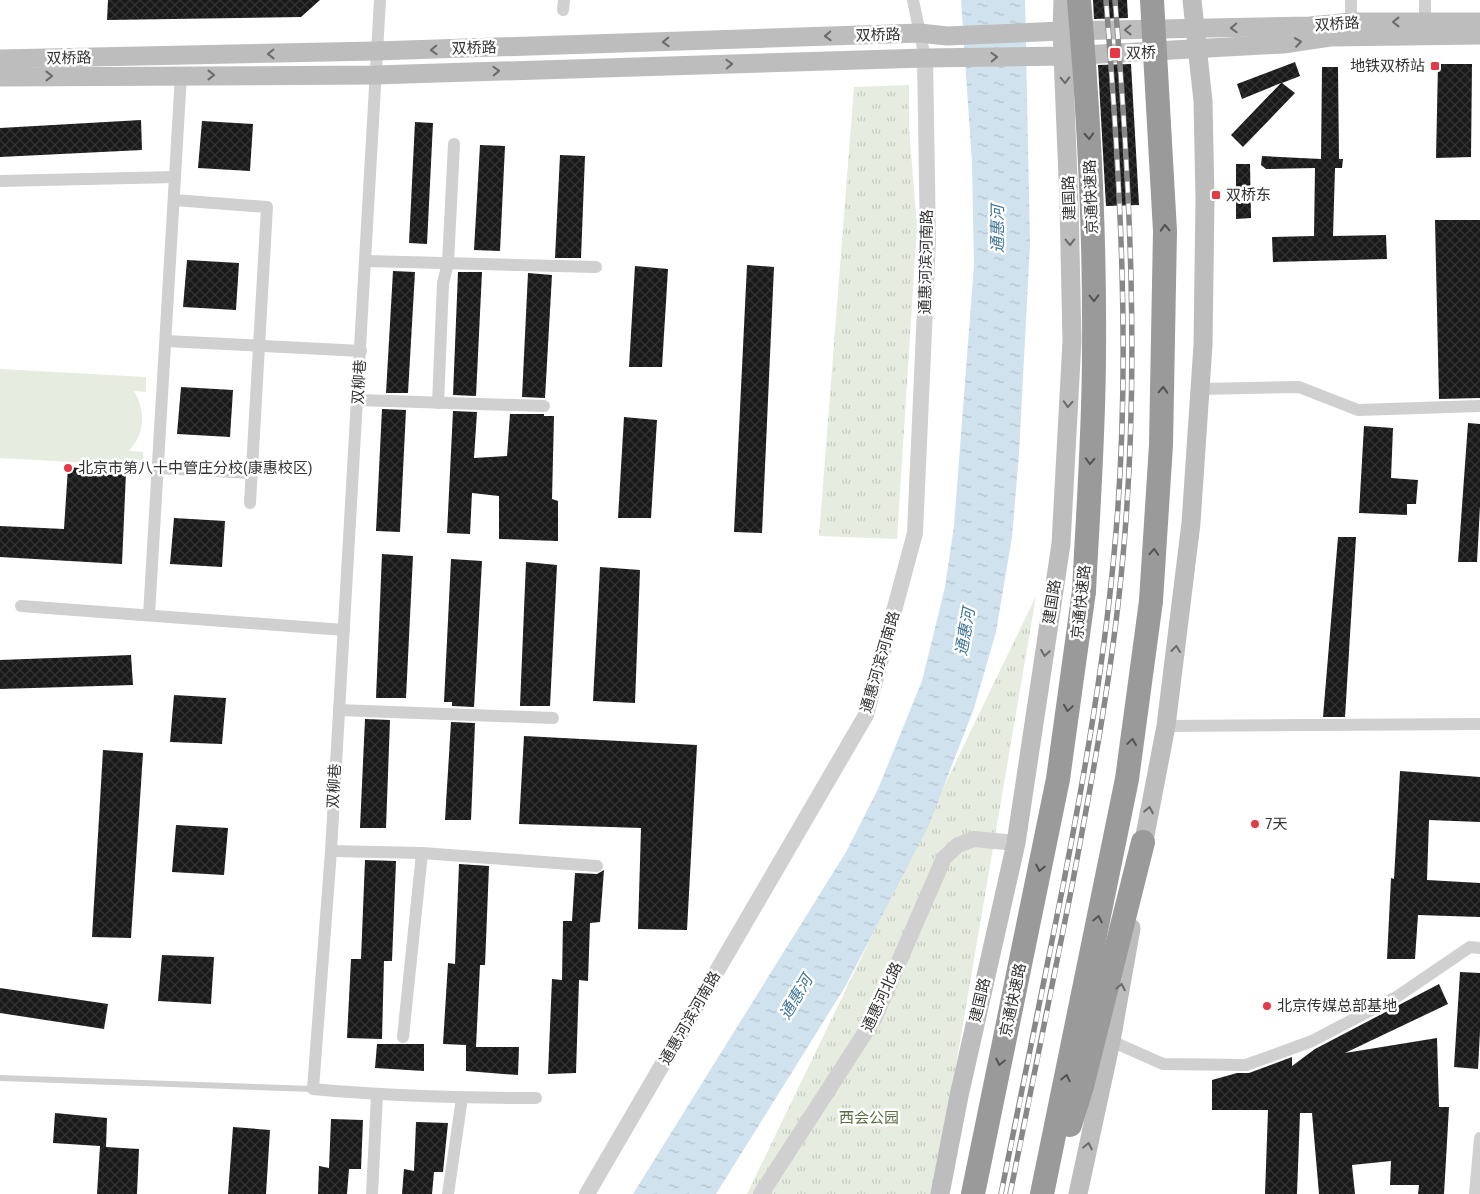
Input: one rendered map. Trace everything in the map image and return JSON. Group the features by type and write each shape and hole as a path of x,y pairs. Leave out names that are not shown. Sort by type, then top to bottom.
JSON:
{"highway":[{"name":"京通快速路","path":"973,1194 1058,779 1084,591 1092,420 1094,325 1093,222 1087,87 1078,0"},
{"path":"1042,1194 1127,779 1151,601 1161,445 1165,231 1152,0"},
{"path":"1049,1194 1082,1086 1143,842"}],"main road":[{"name":"建国路","path":"940,1194 959,1096 1016,843 1061,544 1072,341 1062,31 1063,0"},
{"path":"1078,1194 1112,1041 1127,959 1143,842 1166,726 1191,523 1203,345 1205,199 1203,101 1192,0"},
{"name":"双桥路","path":"0,59 376,52 920,33 947,36 1062,31 1310,26 1351,22 1480,22"},
{"name":"双桥路","path":"0,77 375,75 925,58 1064,56 1283,44 1330,37 1480,35"}],"street":[{"name":"双柳巷","path":"313,1089 331,851 380,0"},
{"path":"913,0 925,58"},
{"path":"1053,0 1062,31"},
{"path":"1351,0 1351,22"},
{"path":"1425,0 1425,22"},
{"name":"通惠河滨河南路","path":"587,1194 866,714 915,534 928,240 925,58"},
{"path":"149,615 181,75"},
{"path":"438,403 442,284 448,263 454,144"},
{"path":"0,181 175,177"},
{"path":"174,200 267,207 250,503"},
{"path":"366,260 596,267"},
{"path":"166,341 361,351"},
{"path":"1200,389 1300,387 1358,410 1480,406"},
{"path":"358,400 544,406"},
{"path":"158,468 252,473"},
{"path":"21,606 344,630"},
{"path":"339,710 553,718"},
{"path":"1166,726 1480,724"},
{"name":"通惠河北路","path":"761,1194 874,1019 944,858 958,844 974,839 1016,843"},
{"path":"331,851 422,853 597,866"},
{"path":"403,1037 422,853"},
{"path":"1112,1041 1163,1064 1246,1065 1312,1041 1398,996 1470,947 1480,948"},
{"path":"313,1089 377,1095 536,1098"},
{"path":"372,1194 377,1095"},
{"path":"448,1194 462,1098"},
{"path":"1475,1194 1480,1138"}],"lane":[{"path":"0,1078 313,1089"}],"green space":[{"path":"909,85 909,128 917,227 897,539 819,536 854,87"},
{"path":"0,369 146,377 146,392 134,391 141,407 142,422 138,437 129,451 143,452 144,466 0,458"},
{"name":"西会公园","path":"1036,596 934,1194 747,1194"}],"water":[{"name":"通惠河","path":"961,0 1025,0 1030,244 1019,454 1012,537 996,632 974,708 929,825 845,987 716,1194 633,1194 846,852 878,789 922,681 945,587 954,526 974,265 972,163"}],"building":[{"path":"108,0 320,0 301,17 107,20"},
{"path":"1093,0 1127,0 1128,18 1094,19"},
{"path":"1295,62 1300,76 1282,83 1295,93 1243,147 1231,135 1281,83 1242,99 1237,84"},
{"path":"1131,64 1139,205 1106,206 1098,65"},
{"path":"1438,64 1472,64 1471,157 1436,158"},
{"path":"1322,67 1338,67 1339,159 1343,159 1342,168 1335,168 1333,236 1386,235 1387,259 1273,262 1272,237 1314,236 1315,168 1266,169 1261,165 1262,156 1321,159"},
{"path":"141,120 142,150 0,157 0,128"},
{"path":"202,121 253,124 250,171 198,168"},
{"path":"415,122 433,123 427,244 409,243"},
{"path":"480,145 505,146 500,251 474,250"},
{"path":"560,155 585,156 581,258 555,258"},
{"path":"1236,164 1250,164 1251,218 1236,219"},
{"path":"1435,220 1480,220 1480,398 1439,399"},
{"path":"187,260 239,263 236,310 183,307"},
{"path":"747,265 774,267 762,533 734,532"},
{"path":"635,266 668,269 662,367 629,367"},
{"path":"393,271 415,272 408,393 386,393"},
{"path":"458,272 482,272 476,396 453,395"},
{"path":"528,273 552,275 545,398 522,397"},
{"path":"181,387 233,390 230,437 177,434"},
{"path":"382,409 406,410 400,532 376,531"},
{"path":"453,411 477,412 474,458 507,456 510,414 544,414 544,416 554,416 552,499 558,501 558,541 499,539 499,496 472,493 470,534 447,533"},
{"path":"624,417 657,420 651,518 618,518"},
{"path":"1468,423 1480,424 1480,506 1477,562 1458,562"},
{"path":"1364,426 1393,428 1391,478 1418,480 1416,504 1407,504 1407,515 1359,513"},
{"path":"68,467 126,472 122,564 0,557 0,526 64,529"},
{"path":"174,518 225,521 222,567 170,564"},
{"path":"1338,537 1356,537 1345,717 1323,717"},
{"path":"382,554 413,556 406,698 376,698"},
{"path":"451,559 482,561 474,707 452,706 452,702 444,702"},
{"path":"526,562 557,565 550,706 520,706"},
{"path":"600,567 640,570 635,703 593,701"},
{"path":"131,655 133,685 0,689 0,660"},
{"path":"174,695 226,698 222,744 170,742"},
{"path":"365,719 390,720 386,828 360,828"},
{"path":"451,722 475,723 471,820 445,820"},
{"path":"524,736 697,745 687,930 638,929 641,828 519,824"},
{"path":"103,750 143,753 131,938 92,937"},
{"path":"1400,771 1480,777 1480,822 1429,820 1427,880 1480,883 1480,917 1418,915 1415,959 1387,959 1391,878 1394,879"},
{"path":"176,825 228,828 224,875 172,872"},
{"path":"365,860 396,861 392,961 384,961 382,1039 347,1038 351,959 361,959"},
{"path":"459,864 489,866 485,965 480,965 476,1047 519,1047 518,1075 466,1071 466,1045 443,1044 448,963 455,964"},
{"path":"604,870 600,922 590,923 588,981 579,980 576,1073 548,1074 552,979 562,980 563,921 572,921 575,873 597,874"},
{"path":"162,955 214,957 211,1004 158,1001"},
{"path":"1460,972 1480,973 1478,1069 1454,1067"},
{"path":"1439,984 1448,1004 1345,1053 1437,1038 1439,1107 1449,1107 1444,1194 1418,1194 1419,1185 1390,1185 1391,1161 1352,1165 1355,1194 1319,1194 1312,1113 1300,1113 1297,1194 1265,1194 1268,1110 1212,1110 1212,1080 1237,1073 1249,1073 1292,1057 1292,1066 1315,1049"},
{"path":"0,988 108,1004 104,1029 0,1013"},
{"path":"377,1044 424,1044 424,1071 375,1068"},
{"path":"55,1113 107,1118 106,1147 139,1149 137,1194 97,1194 100,1146 53,1143"},
{"path":"331,1119 363,1120 361,1169 349,1169 347,1194 318,1194 319,1166 329,1168"},
{"path":"416,1122 448,1123 443,1172 434,1172 432,1194 402,1194 404,1169 414,1171"},
{"path":"233,1127 270,1130 266,1194 228,1194"}],"railway":[{"path":"1001,1194 1087,757 1107,622 1116,532 1123,399 1122,266 1116,133 1106,0"},
{"path":"1010,1194 1071,891 1094,766 1114,640 1123,556 1131,417 1131,278 1129,208 1115,0"}],"place":[{"name":"双桥","path":"1115,53"},
{"name":"地铁双桥站","path":"1435,66"},
{"name":"双桥东","path":"1216,195"},
{"name":"北京市第八十中管庄分校(康惠校区)","path":"68,468"},
{"name":"7天","path":"1255,824"},
{"name":"北京传媒总部基地","path":"1267,1006"}]}
